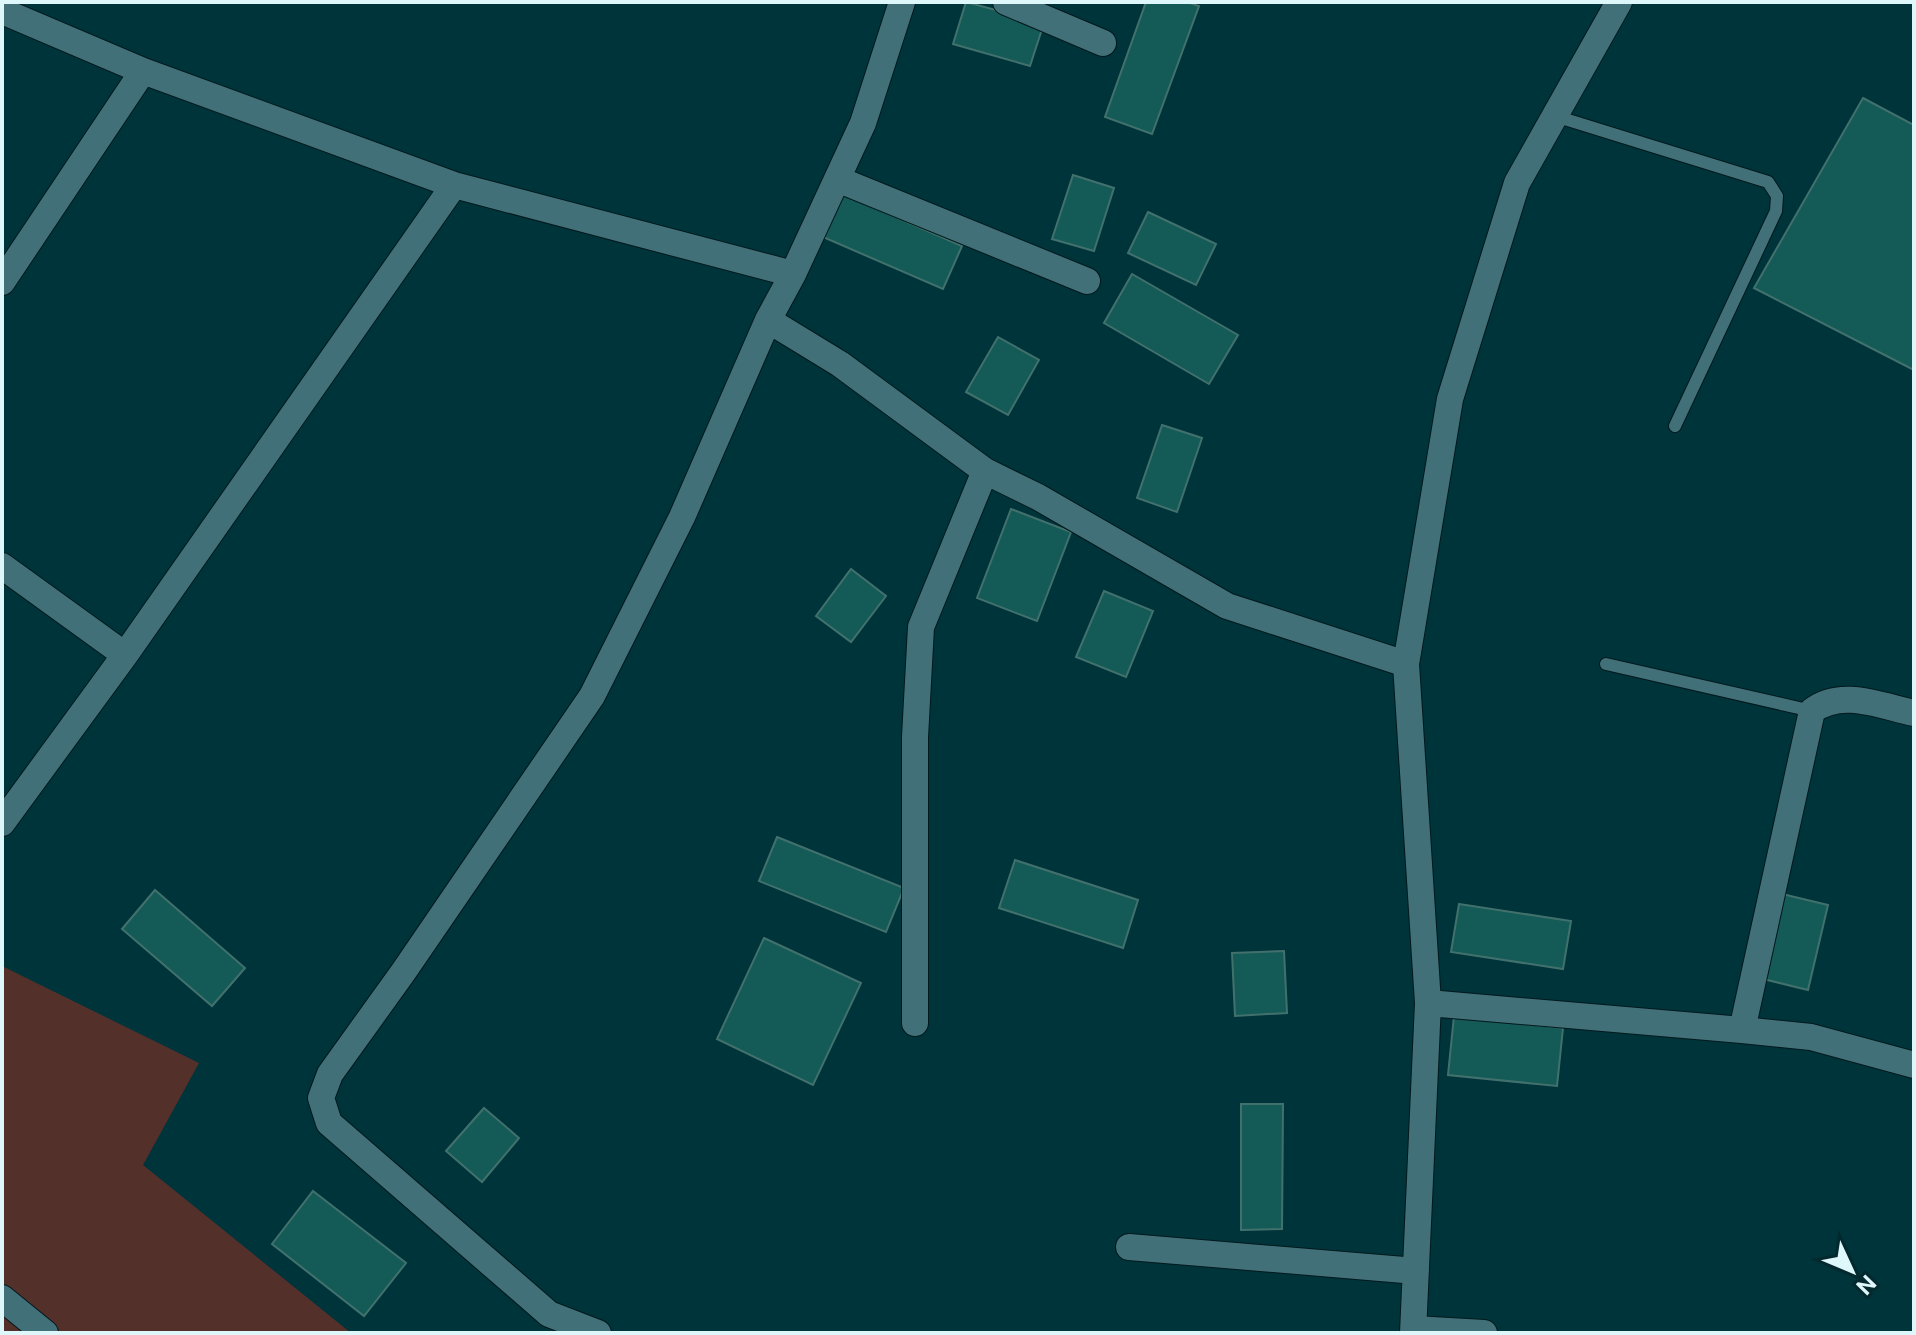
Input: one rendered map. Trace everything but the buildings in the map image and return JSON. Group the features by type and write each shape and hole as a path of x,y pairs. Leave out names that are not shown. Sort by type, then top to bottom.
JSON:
{"street":[{"path":"598,1333 549,1314 329,1123 321,1098 330,1074 592,696 682,517 768,320 793,274 863,123 902,2"},
{"path":"1006,2 1103,43"},
{"path":"1484,1333 1414,1331 1428,1003 1406,664 1450,399 1517,183 1619,2"},
{"path":"2,11 143,71 454,185 793,274"},
{"path":"2,282 143,71"},
{"path":"837,179 1087,281"},
{"path":"2,823 125,655 454,185"},
{"path":"768,320 840,364 985,471 1038,497 1227,606 1406,664"},
{"path":"915,1023 915,737 921,627 985,471"},
{"path":"2,566 125,655"},
{"path":"1742,1030 1812,711 1824,702 1858,700 1914,713"},
{"path":"1428,1003 1811,1037 1914,1065"},
{"path":"1129,1247 1416,1271"},
{"path":"2,1298 45,1333"}],"lane":[{"path":"1555,116 1768,182 1777,196 1776,211 1675,426"},
{"path":"1606,664 1812,711"}],"shaded area":[{"path":"2,966 199,1063 143,1165 351,1333 2,1333"}]}
